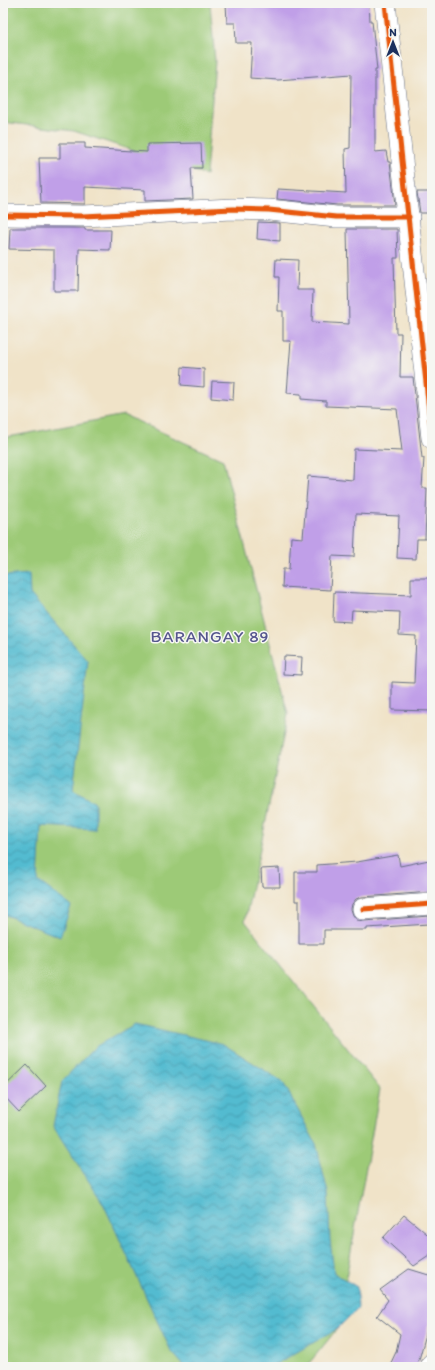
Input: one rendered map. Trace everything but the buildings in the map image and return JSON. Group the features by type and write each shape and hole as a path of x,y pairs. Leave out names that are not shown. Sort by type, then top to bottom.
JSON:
{"street":[{"path":"385,3 432,438"},
{"path":"3,216 83,216 233,209 269,210 336,217 409,217"},
{"path":"363,909 432,904"}],"green space":[{"path":"3,3 210,3 215,61 206,175 74,131 3,122"},
{"path":"124,415 223,460 288,714 245,921 380,1089 337,1329 306,1367 3,1367 3,438"}],"water":[{"path":"29,574 30,594 88,661 73,790 95,803 95,829 41,826 38,881 71,906 60,937 3,914 3,576"},
{"path":"135,1024 223,1044 283,1082 316,1144 328,1193 330,1240 334,1273 357,1287 358,1308 337,1329 271,1367 185,1367 171,1351 103,1203 53,1126 62,1081 95,1047"}],"cycle path":[{"path":"385,3 432,438"},
{"path":"3,215 83,216 233,209 269,210 336,217 409,217"},
{"path":"363,909 432,904"}],"district":[{"name":"BARANGAY 89","path":"210,636"}]}
